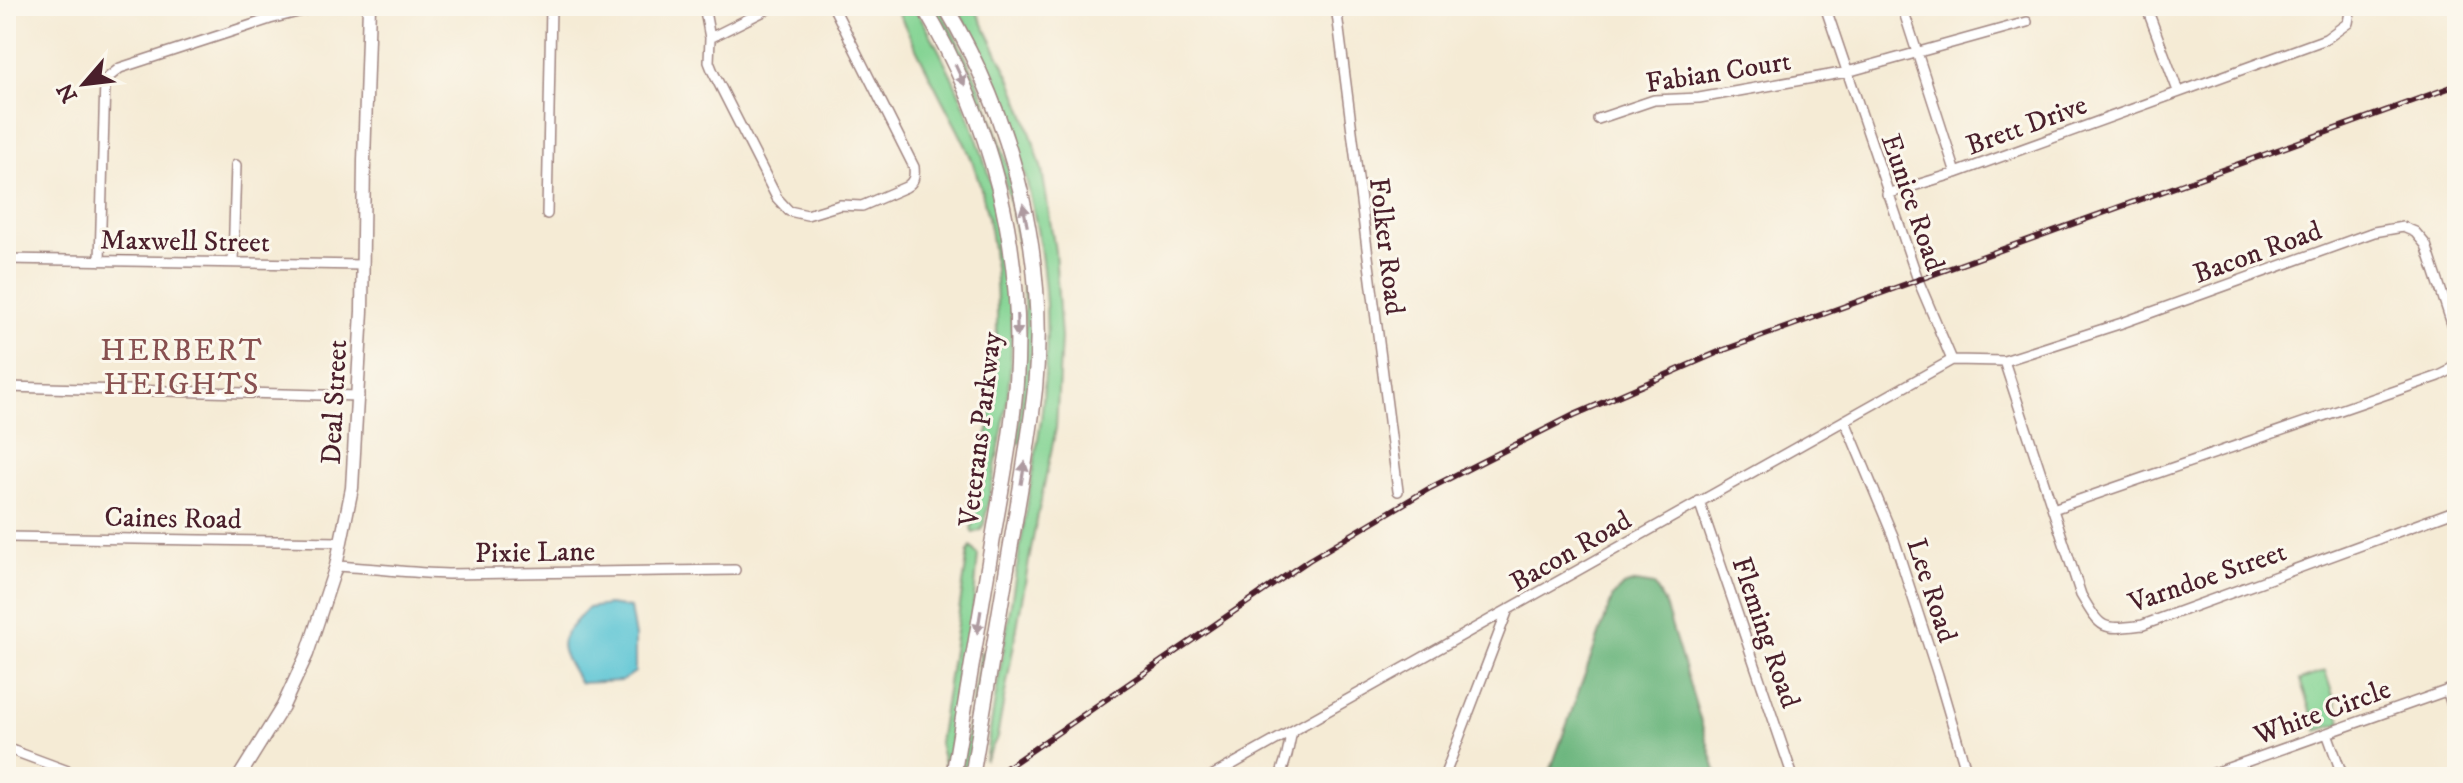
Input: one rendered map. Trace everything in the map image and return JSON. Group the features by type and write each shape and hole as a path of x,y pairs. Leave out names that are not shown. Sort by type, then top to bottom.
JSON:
{"main road":[{"name":"Veterans Parkway","path":"923,6 960,73 989,148 1010,236 1018,326 1016,386 1006,459 953,777"},
{"name":"Veterans Parkway","path":"945,6 966,42 987,89 1016,172 1029,233 1037,326 1035,388 1028,445 972,777"}],"street":[{"path":"100,261 105,80 120,68 270,19 318,7 338,6"},
{"name":"Deal Street","path":"239,777 283,706 307,654 336,566 352,488 359,396 369,6"},
{"path":"547,214 551,6"},
{"path":"704,6 710,38 709,62 782,206 807,215 840,205 862,206 906,187 915,177 914,167 833,6"},
{"path":"710,38 774,6"},
{"name":"Folker Road","path":"1336,6 1398,491"},
{"name":"Eunice Road","path":"1825,6 1887,194 1918,280 1952,360"},
{"path":"1902,6 1956,173"},
{"path":"2146,6 2178,91"},
{"name":"Brett Drive","path":"1887,194 1956,173 2326,39 2348,23 2351,6"},
{"name":"Fabian Court","path":"1598,119 1654,100 1699,98 1847,72 2027,22"},
{"path":"233,262 236,165"},
{"name":"Bacon Road","path":"2004,361 2122,323 2374,232 2403,227 2415,232 2426,245 2457,339"},
{"name":"Maxwell Street","path":"6,259 363,265"},
{"path":"1952,360 2004,361"},
{"name":"Bacon Road","path":"1210,777 1952,360"},
{"path":"2053,509 2439,376 2449,371 2457,360"},
{"name":"Varndoe Street","path":"2004,361 2081,595 2097,622 2112,629 2143,625 2457,510"},
{"path":"6,387 359,396"},
{"name":"Lee Road","path":"1845,421 1893,536 1968,777"},
{"name":"Fleming Road","path":"1699,501 1793,777"},
{"name":"Caines Road","path":"6,537 340,542"},
{"name":"Pixie Lane","path":"336,566 400,573 448,574 735,570"},
{"path":"1444,777 1507,612"},
{"path":"2452,688 2457,720"},
{"name":"White Circle","path":"2203,777 2452,688"},
{"path":"1280,777 1292,731"},
{"path":"2327,733 2343,777"},
{"path":"6,748 84,777"}],"green space":[{"path":"895,6 914,6 960,95 993,191 1003,241 1010,291 1008,392 984,524 981,530 973,533 993,391 997,297 993,250 985,204 969,152"},
{"path":"931,6 940,9 979,85 1001,144 1017,204 1028,266 1032,328 1022,443 1018,443 1025,341 1023,284 1010,200 985,120"},
{"path":"956,6 974,6 1026,118 1042,170 1055,251 1061,338 1056,428 997,738 985,761 1041,421 1046,362 1046,304 1036,226 1018,150 990,76"},
{"path":"971,547 978,555 971,629 946,771 939,743"},
{"path":"1636,582 1654,585 1664,602 1718,777 1548,777 1613,596 1623,586"},
{"path":"981,652 984,652 982,682 966,777 960,777"},
{"path":"2325,671 2342,723 2317,731 2300,680"}],"water":[{"path":"608,605 630,608 635,637 635,672 622,681 580,683 566,659 562,643 564,636 588,608"}],"railway":[{"path":"993,777 1309,560 1430,488 1574,415 1721,351 2457,85"}],"district":[{"name":"HERBERT HEIGHTS","path":"182,367"}]}
